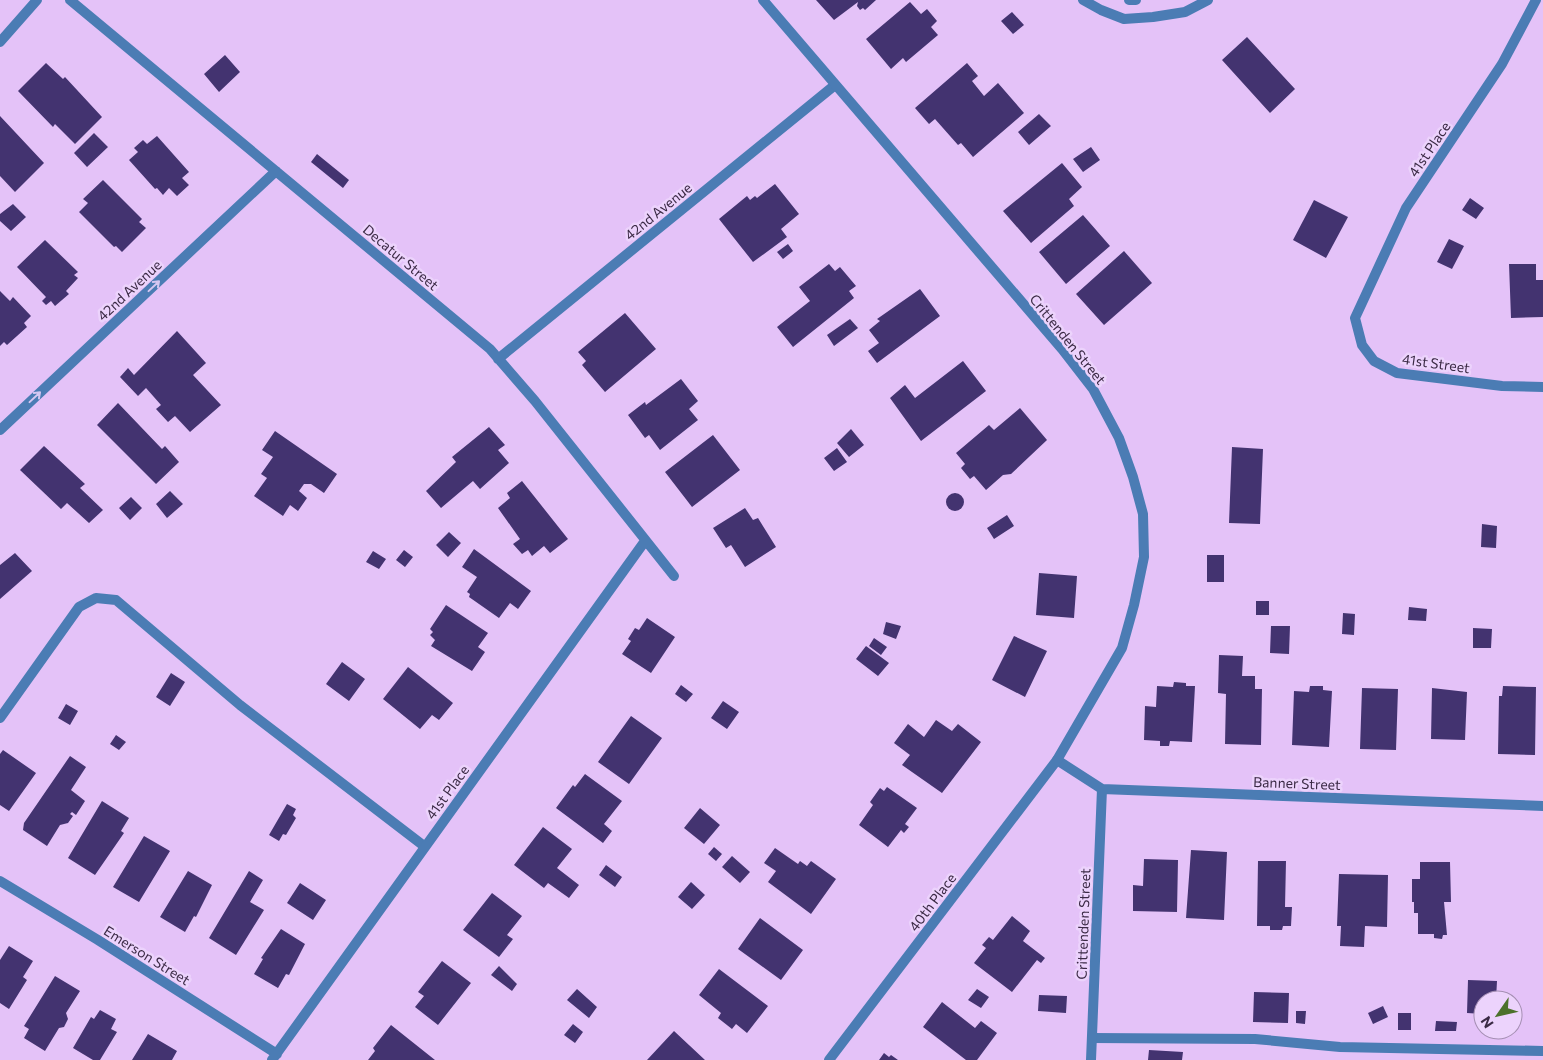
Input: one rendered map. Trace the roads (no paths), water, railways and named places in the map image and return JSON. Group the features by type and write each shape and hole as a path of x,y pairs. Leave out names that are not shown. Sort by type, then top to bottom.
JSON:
{"street":[{"path":"0,42 37,0"},
{"name":"Decatur Street","path":"70,0 490,349 535,401 674,576"},
{"name":"Crittenden Street","path":"763,0 1080,373 1092,389 1119,438 1133,477 1143,514 1144,557 1134,606 1122,648 1058,760"},
{"path":"1083,0 1101,10 1124,18 1153,18 1185,12 1208,0"},
{"path":"1129,0 1136,0"},
{"name":"41st Place","path":"1355,318 1406,208 1502,64 1536,0"},
{"name":"42nd Avenue","path":"498,359 835,85"},
{"name":"42nd Avenue","path":"0,430 276,171"},
{"name":"41st Street","path":"1355,318 1362,345 1374,361 1397,373 1502,386 1543,387"},
{"name":"41st Place","path":"275,1057 424,846 645,541"},
{"path":"0,718 79,607 96,598 116,600 240,705 424,846"},
{"path":"1058,760 1102,789"},
{"name":"40th Place","path":"829,1060 1058,760"},
{"name":"Crittenden Street","path":"1090,1060 1102,789"},
{"name":"Banner Street","path":"1102,789 1543,806"},
{"name":"Emerson Street","path":"0,881 98,940 275,1057"},
{"path":"1092,1038 1255,1039 1340,1047 1543,1051"}]}
